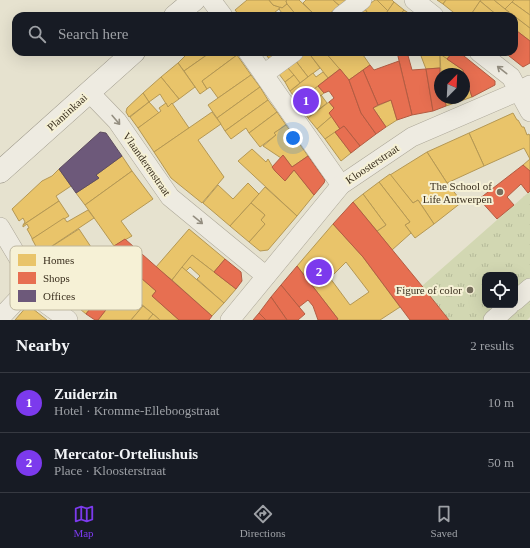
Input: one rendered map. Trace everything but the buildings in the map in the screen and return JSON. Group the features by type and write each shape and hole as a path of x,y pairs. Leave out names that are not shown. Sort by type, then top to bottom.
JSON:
{"street":[{"path":"180,12 194,0"},
{"path":"211,0 220,12"},
{"path":"346,12 362,0"},
{"path":"414,0 429,12"},
{"name":"Plantinkaai","path":"0,172 130,56"},
{"path":"251,56 341,184"},
{"path":"264,74 289,56"},
{"path":"484,56 526,90 530,112"},
{"name":"Kloosterstraat","path":"230,320 341,184 412,137 526,90"},
{"name":"Vlaanderenstraat","path":"89,92 117,120 170,197 266,276"},
{"path":"0,227 11,246"},
{"path":"518,298 530,288"},
{"path":"0,318 10,307"},
{"path":"494,320 507,308"},
{"path":"55,310 68,320"}],"green space":[{"path":"530,191 530,317 527,320 449,320 422,286"}],"place":[{"name":"Zuiderzin","path":"306,101"},
{"name":"The School of Life Antwerpen","path":"500,192"},
{"name":"Mercator-Orteliushuis","path":"319,272"},
{"name":"Figure of color","path":"470,290"}]}
